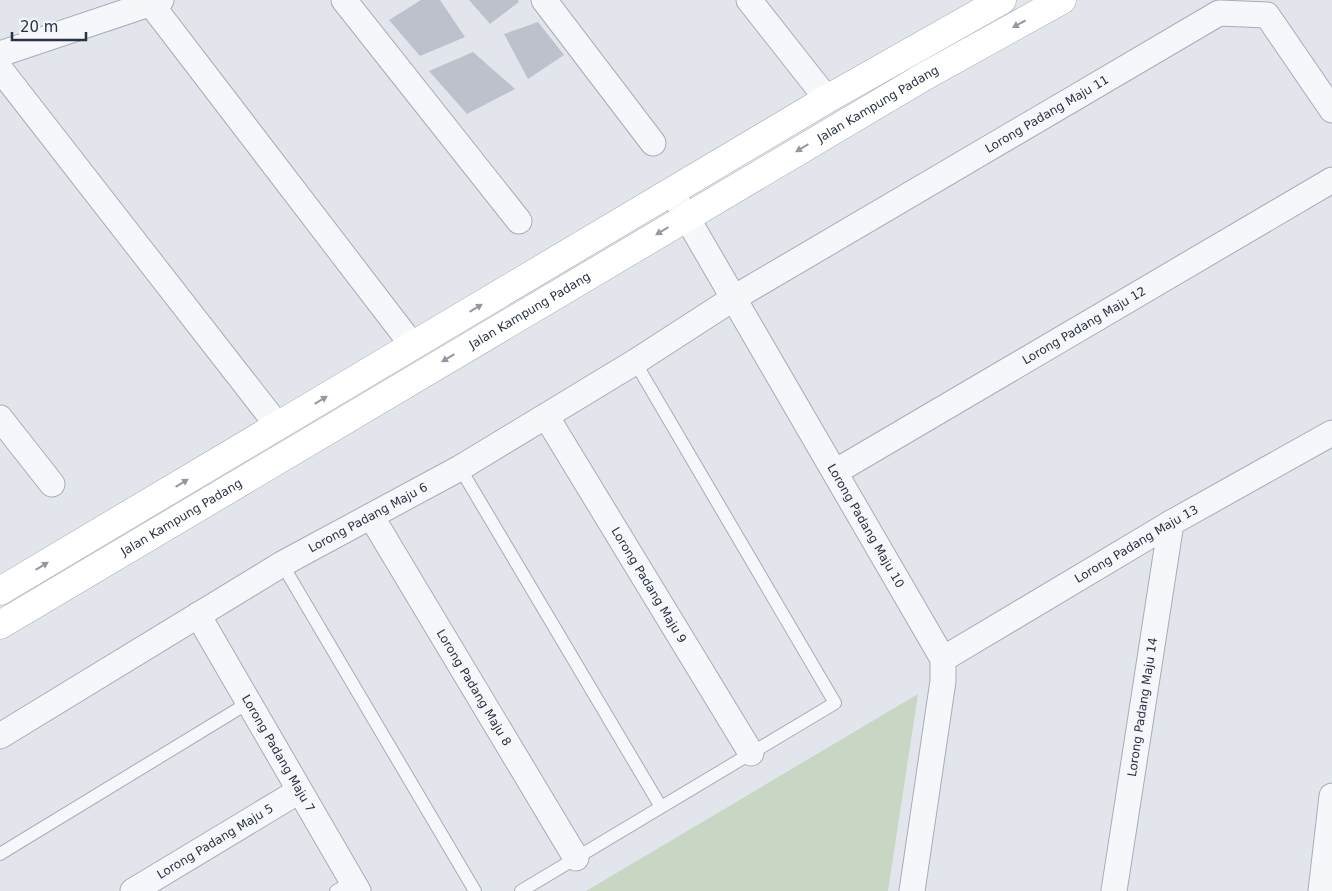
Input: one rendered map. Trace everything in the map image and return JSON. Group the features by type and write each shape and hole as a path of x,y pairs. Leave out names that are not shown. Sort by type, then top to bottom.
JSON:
{"street":[{"path":"344,0 519,222"},
{"path":"544,0 653,143"},
{"path":"749,0 827,99"},
{"path":"0,591 827,99 1002,0"},
{"name":"Jalan Kampung Padang","path":"0,625 687,216 925,76 1062,0"},
{"path":"0,54 156,2 412,346"},
{"name":"Lorong Padang Maju 11","path":"734,298 1219,13 1267,15 1332,110"},
{"path":"0,69 278,426"},
{"name":"Lorong Padang Maju 12","path":"834,472 1332,180"},
{"name":"Lorong Padang Maju 10","path":"672,192 943,659"},
{"name":"Lorong Padang Maju 6","path":"0,736 282,564 460,468 635,362 734,298"},
{"name":"Lorong Padang Maju 9","path":"546,416 751,753"},
{"path":"0,418 52,484"},
{"name":"Lorong Padang Maju 13","path":"943,659 1171,522 1332,433"},
{"name":"Lorong Padang Maju 8","path":"371,516 576,858"},
{"name":"Lorong Padang Maju 14","path":"1114,891 1171,522"},
{"name":"Lorong Padang Maju 7","path":"198,615 299,791 349,888"},
{"path":"912,891 943,681 943,659"},
{"name":"Lorong Padang Maju 5","path":"133,891 299,791"},
{"path":"1321,891 1332,796"}],"lane":[{"path":"521,891 835,703 635,362"},
{"path":"460,468 661,807"},
{"path":"282,564 475,891"},
{"path":"0,854 248,703"}],"green space":[{"path":"918,694 888,891 586,891"}],"building":[{"path":"421,0 440,0 465,37 420,56 389,20"},
{"path":"469,0 518,0 519,2 490,24"},
{"path":"538,22 564,55 528,79 504,34"},
{"path":"473,52 515,89 467,114 429,71"}]}
